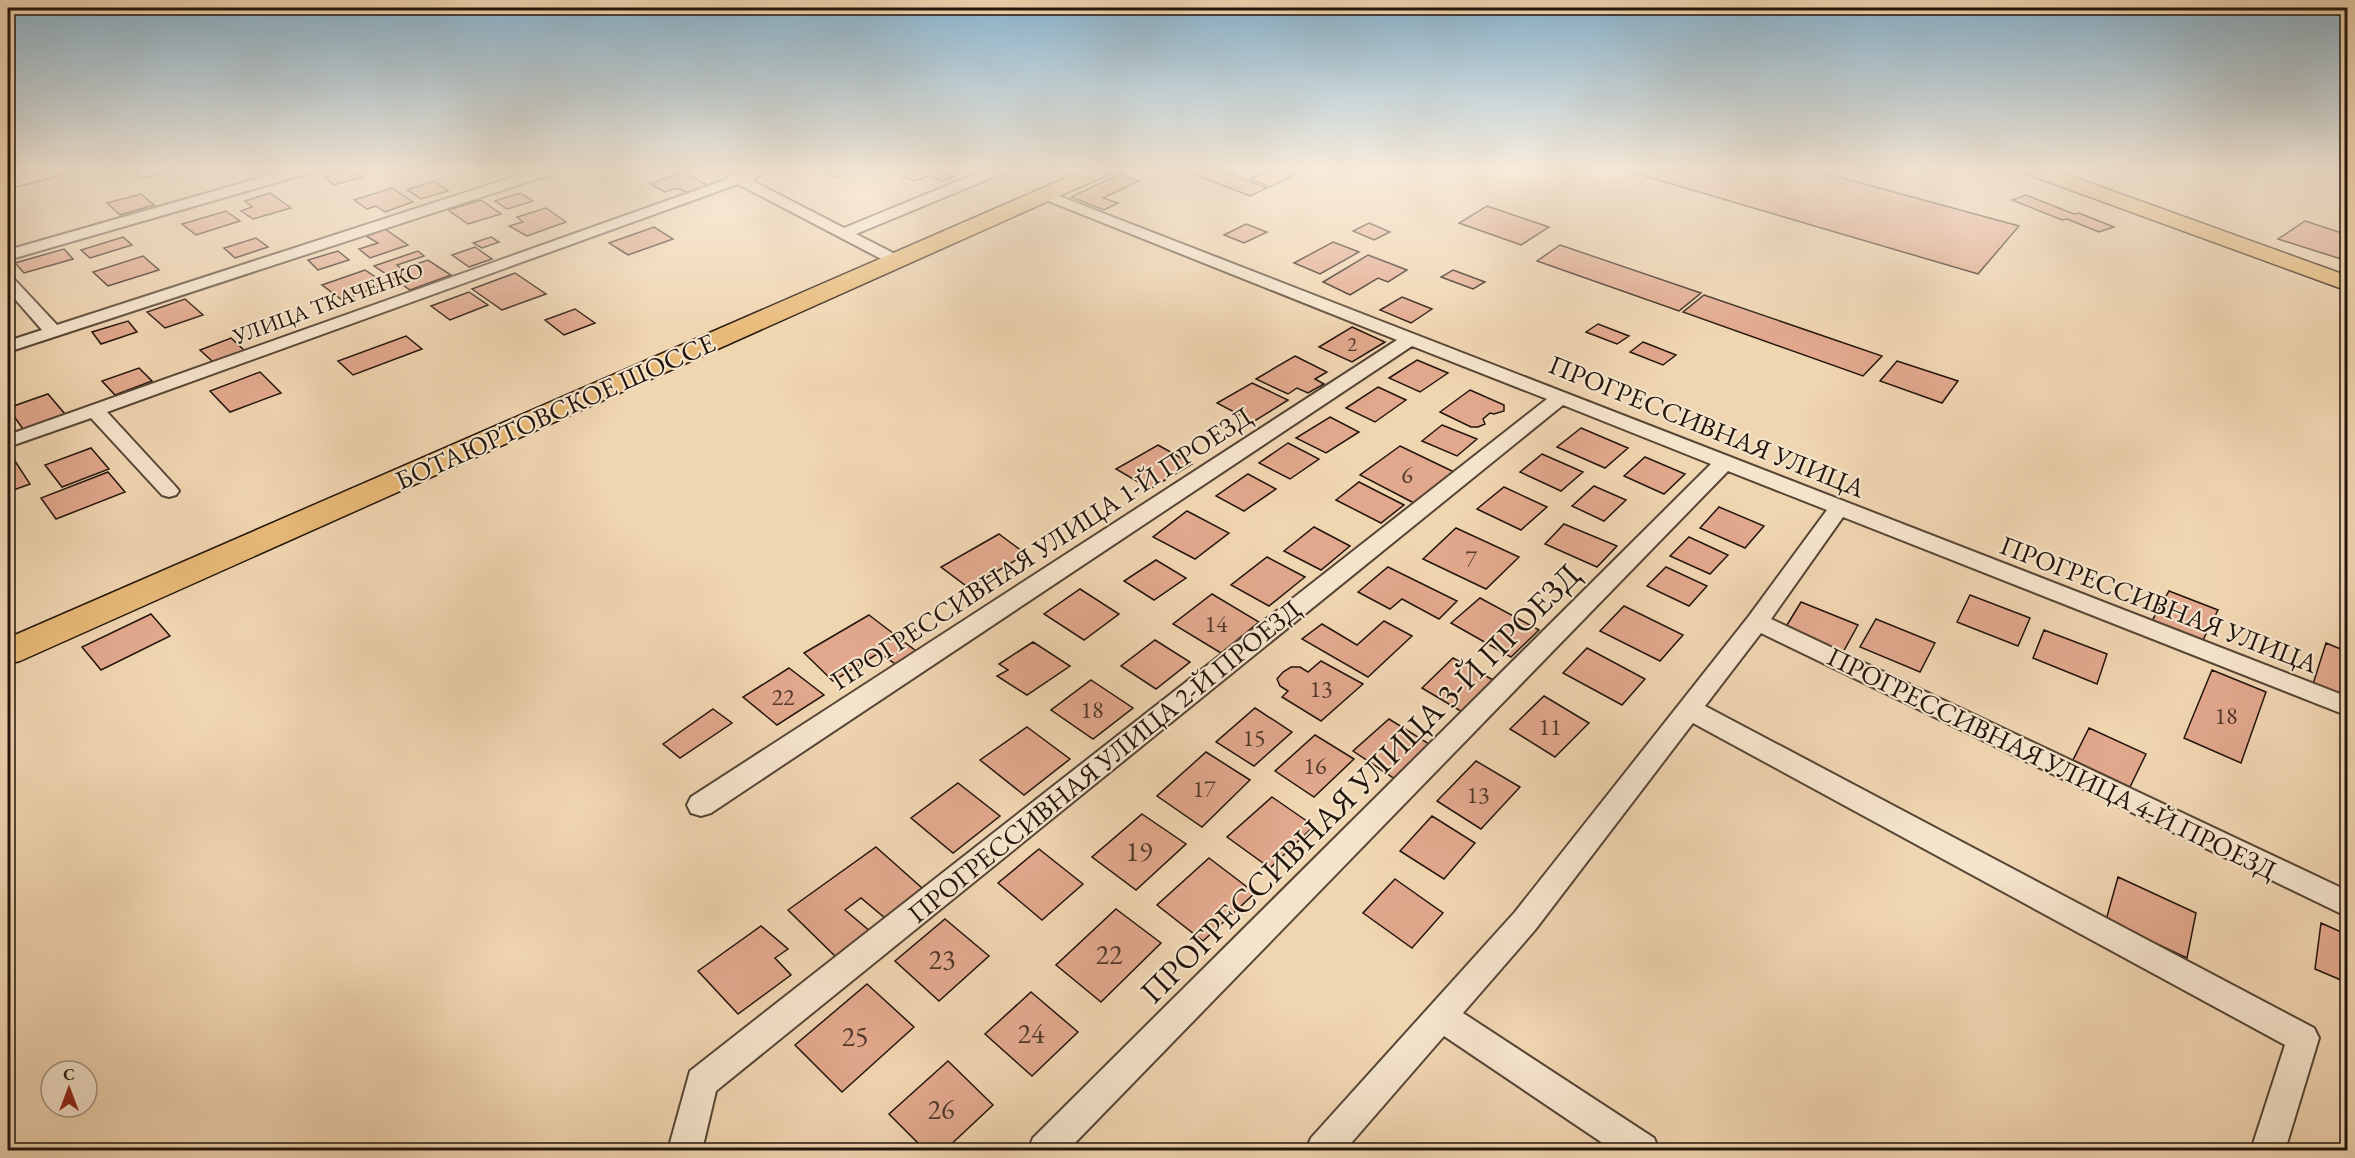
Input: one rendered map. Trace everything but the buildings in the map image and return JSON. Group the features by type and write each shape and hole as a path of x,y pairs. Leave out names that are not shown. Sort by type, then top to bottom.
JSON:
{"main road":[{"name":"БОТАЮРТОВСКОЕ ШОССЕ","path":"8,652 980,224"},
{"path":"2183,224 2348,284"}],"street":[{"path":"8,255 116,224"},
{"path":"8,347 384,224"},
{"name":"УЛИЦА ТКАЧЕНКО","path":"8,441 615,224"},
{"path":"827,224 897,261"},
{"path":"844,233 866,224"},
{"name":"ПРОГРЕССИВНАЯ УЛИЦА","path":"1120,224 2348,707"},
{"path":"8,282 53,332"},
{"name":"ПРОГРЕССИВНАЯ УЛИЦА 1-Й ПРОЕЗД","path":"701,805 1412,338"},
{"name":"ПРОГРЕССИВНАЯ УЛИЦА 2-Й ПРОЕЗД","path":"685,1150 702,1082 1562,397"},
{"path":"94,410 169,490"},
{"name":"ПРОГРЕССИВНАЯ УЛИЦА 3-Й ПРОЕЗД","path":"1045,1150 1724,463"},
{"path":"1323,1150 1525,921 1757,622 1839,508"},
{"name":"ПРОГРЕССИВНАЯ УЛИЦА 4-Й ПРОЕЗД","path":"1757,622 2348,905"},
{"path":"1689,709 2303,1038 2268,1150"},
{"path":"1441,1016 1642,1150"}]}
